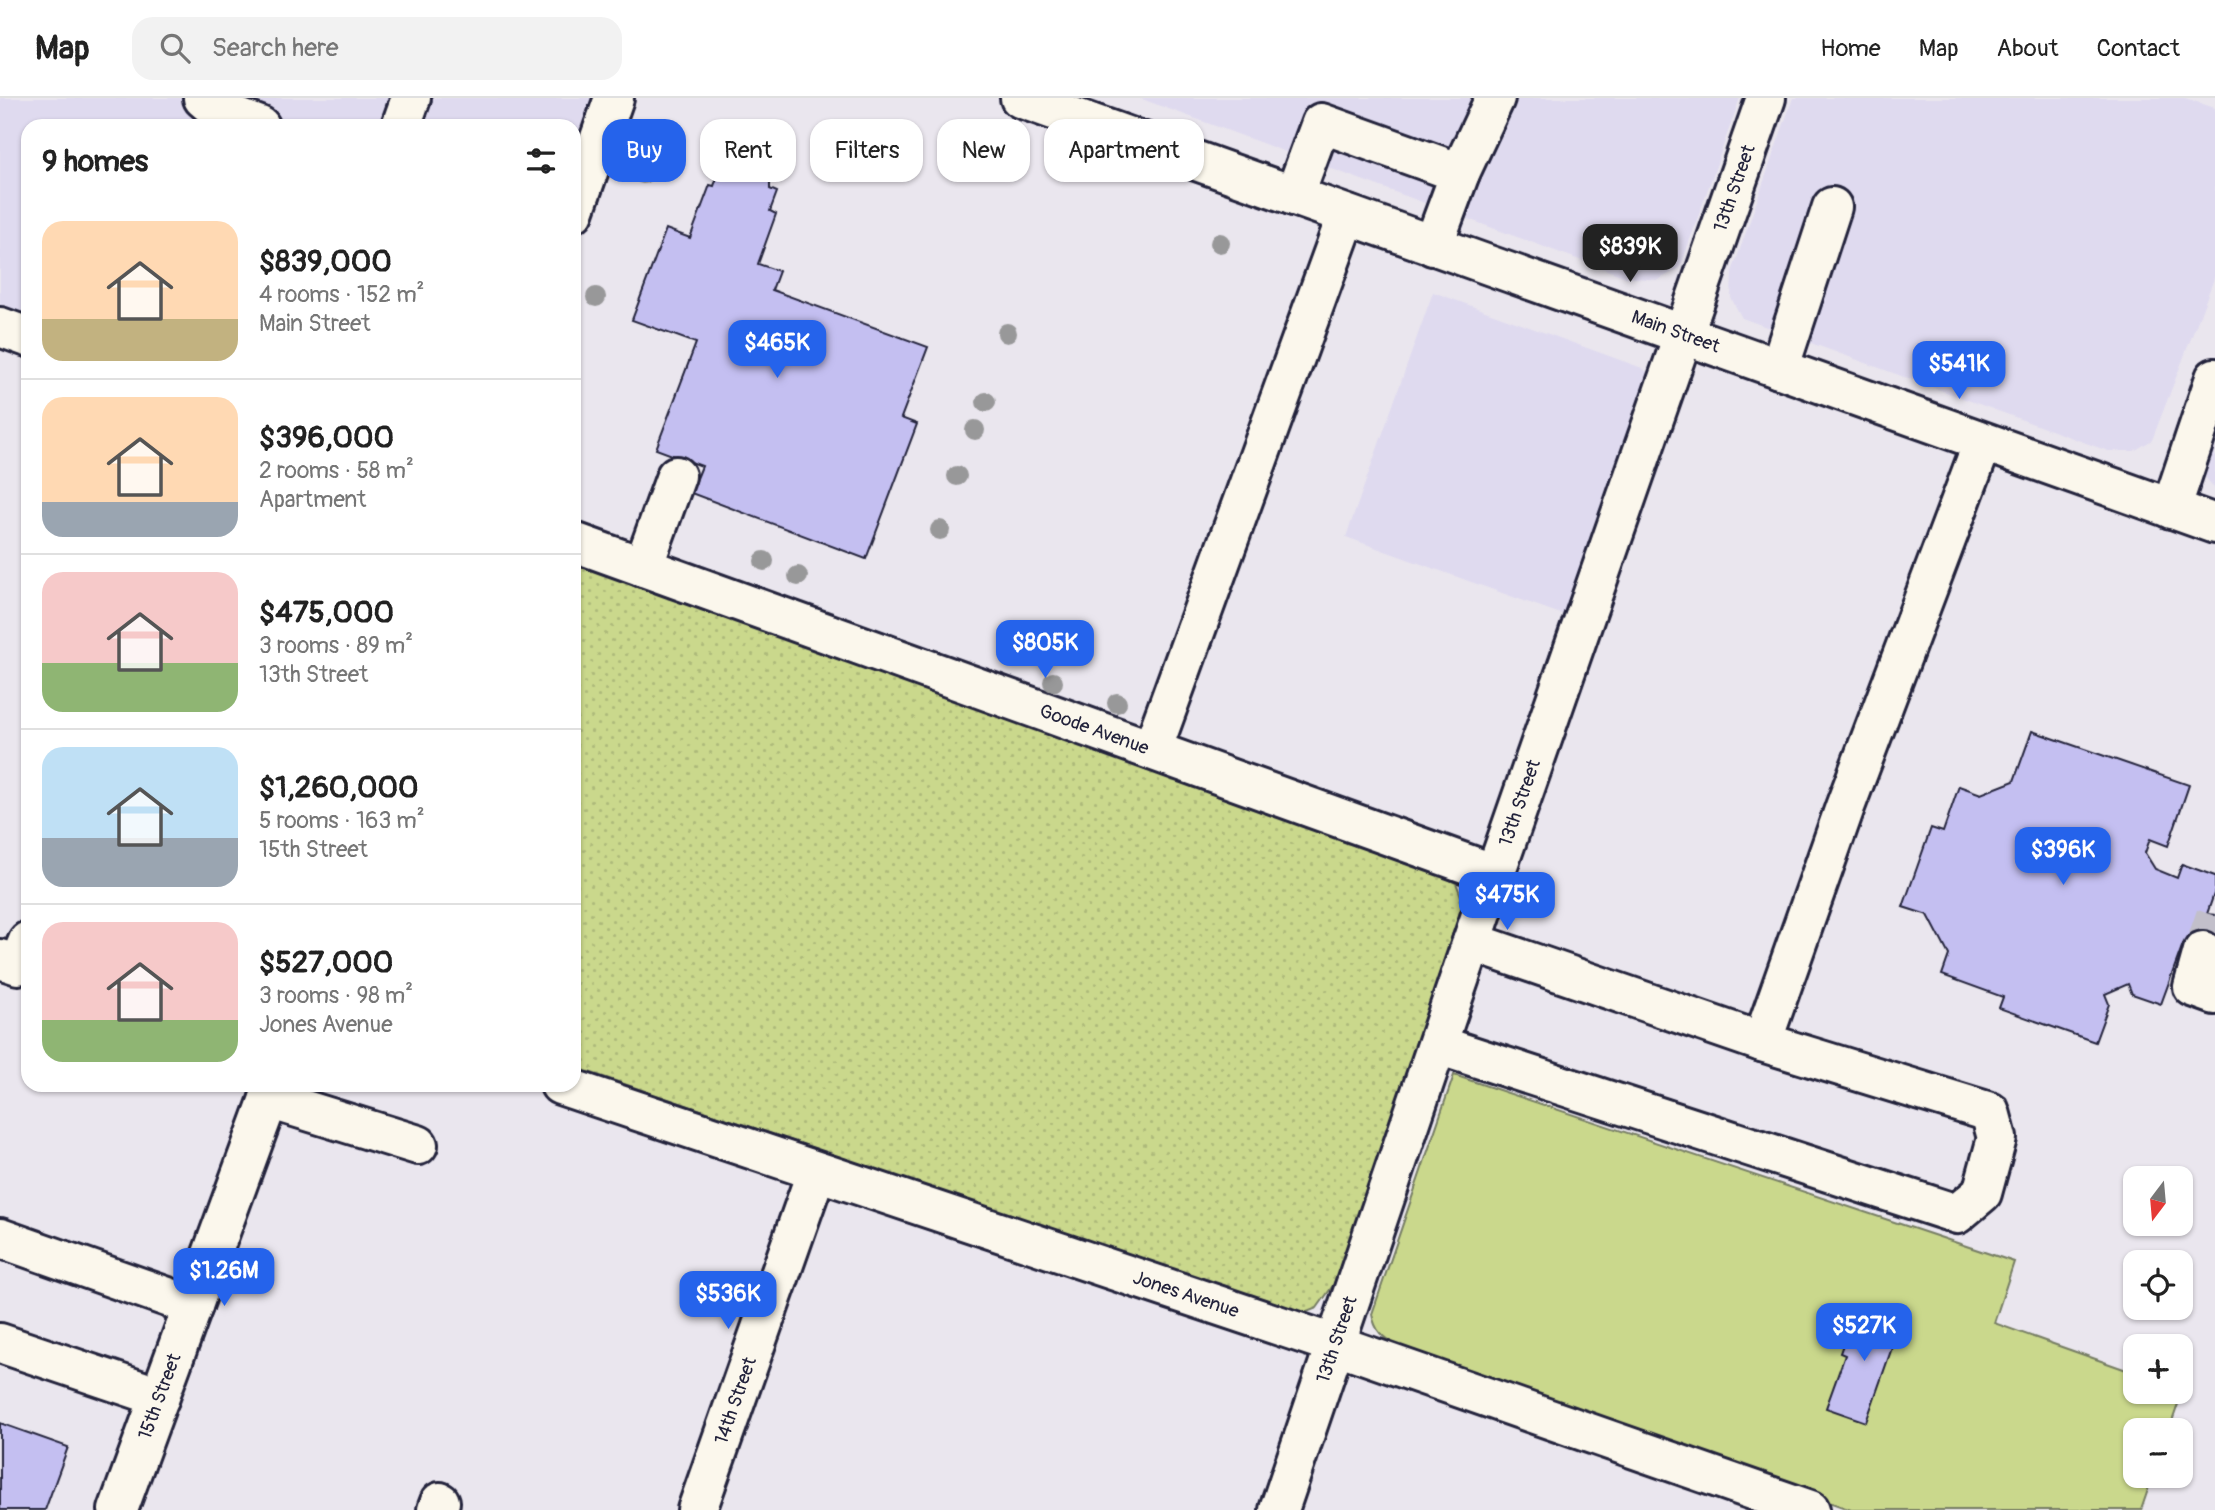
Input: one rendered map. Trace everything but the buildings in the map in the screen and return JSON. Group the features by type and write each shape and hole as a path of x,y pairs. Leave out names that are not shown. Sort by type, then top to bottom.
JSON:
{"street":[{"path":"203,98 217,110 241,119"},
{"path":"404,119 411,98"},
{"path":"581,192 614,98"},
{"name":"Main Street","path":"1020,98 2215,524"},
{"path":"1433,246 1460,173 1495,98"},
{"name":"13th Street","path":"1279,1510 1495,874 1766,98"},
{"path":"1294,196 1324,110 1460,173"},
{"path":"1779,369 1832,207"},
{"path":"1152,750 1347,215"},
{"path":"0,327 21,334"},
{"path":"2171,509 2215,379"},
{"path":"1762,1042 1845,807 1983,442"},
{"path":"643,567 676,476"},
{"name":"Goode Avenue","path":"581,545 1495,874"},
{"path":"1438,1045 1957,1214 1982,1193 1997,1138 1990,1112 1762,1042 1472,942"},
{"path":"2203,951 2193,986 2215,995"},
{"path":"0,959 18,965 21,958"},
{"path":"272,1092 418,1145"},
{"name":"15th Street","path":"117,1510 272,1092"},
{"name":"Jones Avenue","path":"580,1092 1337,1345 1810,1510"},
{"name":"14th Street","path":"697,1510 816,1173"},
{"path":"0,1237 193,1306"},
{"path":"0,1343 160,1397"}],"shaded area":[{"path":"0,98 601,98 581,154 581,119 21,119 21,320 0,313"},
{"path":"1139,98 1740,98 1680,268 1658,280 1626,277 1204,122 1204,119 1196,119"},
{"path":"1793,98 2185,98 2215,108 2215,276 2152,440 2134,451 2108,451 1742,318 1731,298 1732,272"},
{"path":"1433,292 1642,368 1650,374 1572,618 1346,537"},
{"path":"2215,422 2215,489 2201,472"}],"green space":[{"path":"581,562 1429,869 1456,883 1466,909 1334,1284 1317,1308 1302,1314 581,1069"},
{"path":"1454,1075 2014,1262 1994,1323 2123,1369 2123,1404 2178,1404 2173,1418 2123,1418 2123,1488 2149,1488 2141,1510 1851,1510 1397,1346 1377,1329 1372,1314"}],"tunnel":[{"path":"2203,951 2215,916"}]}
